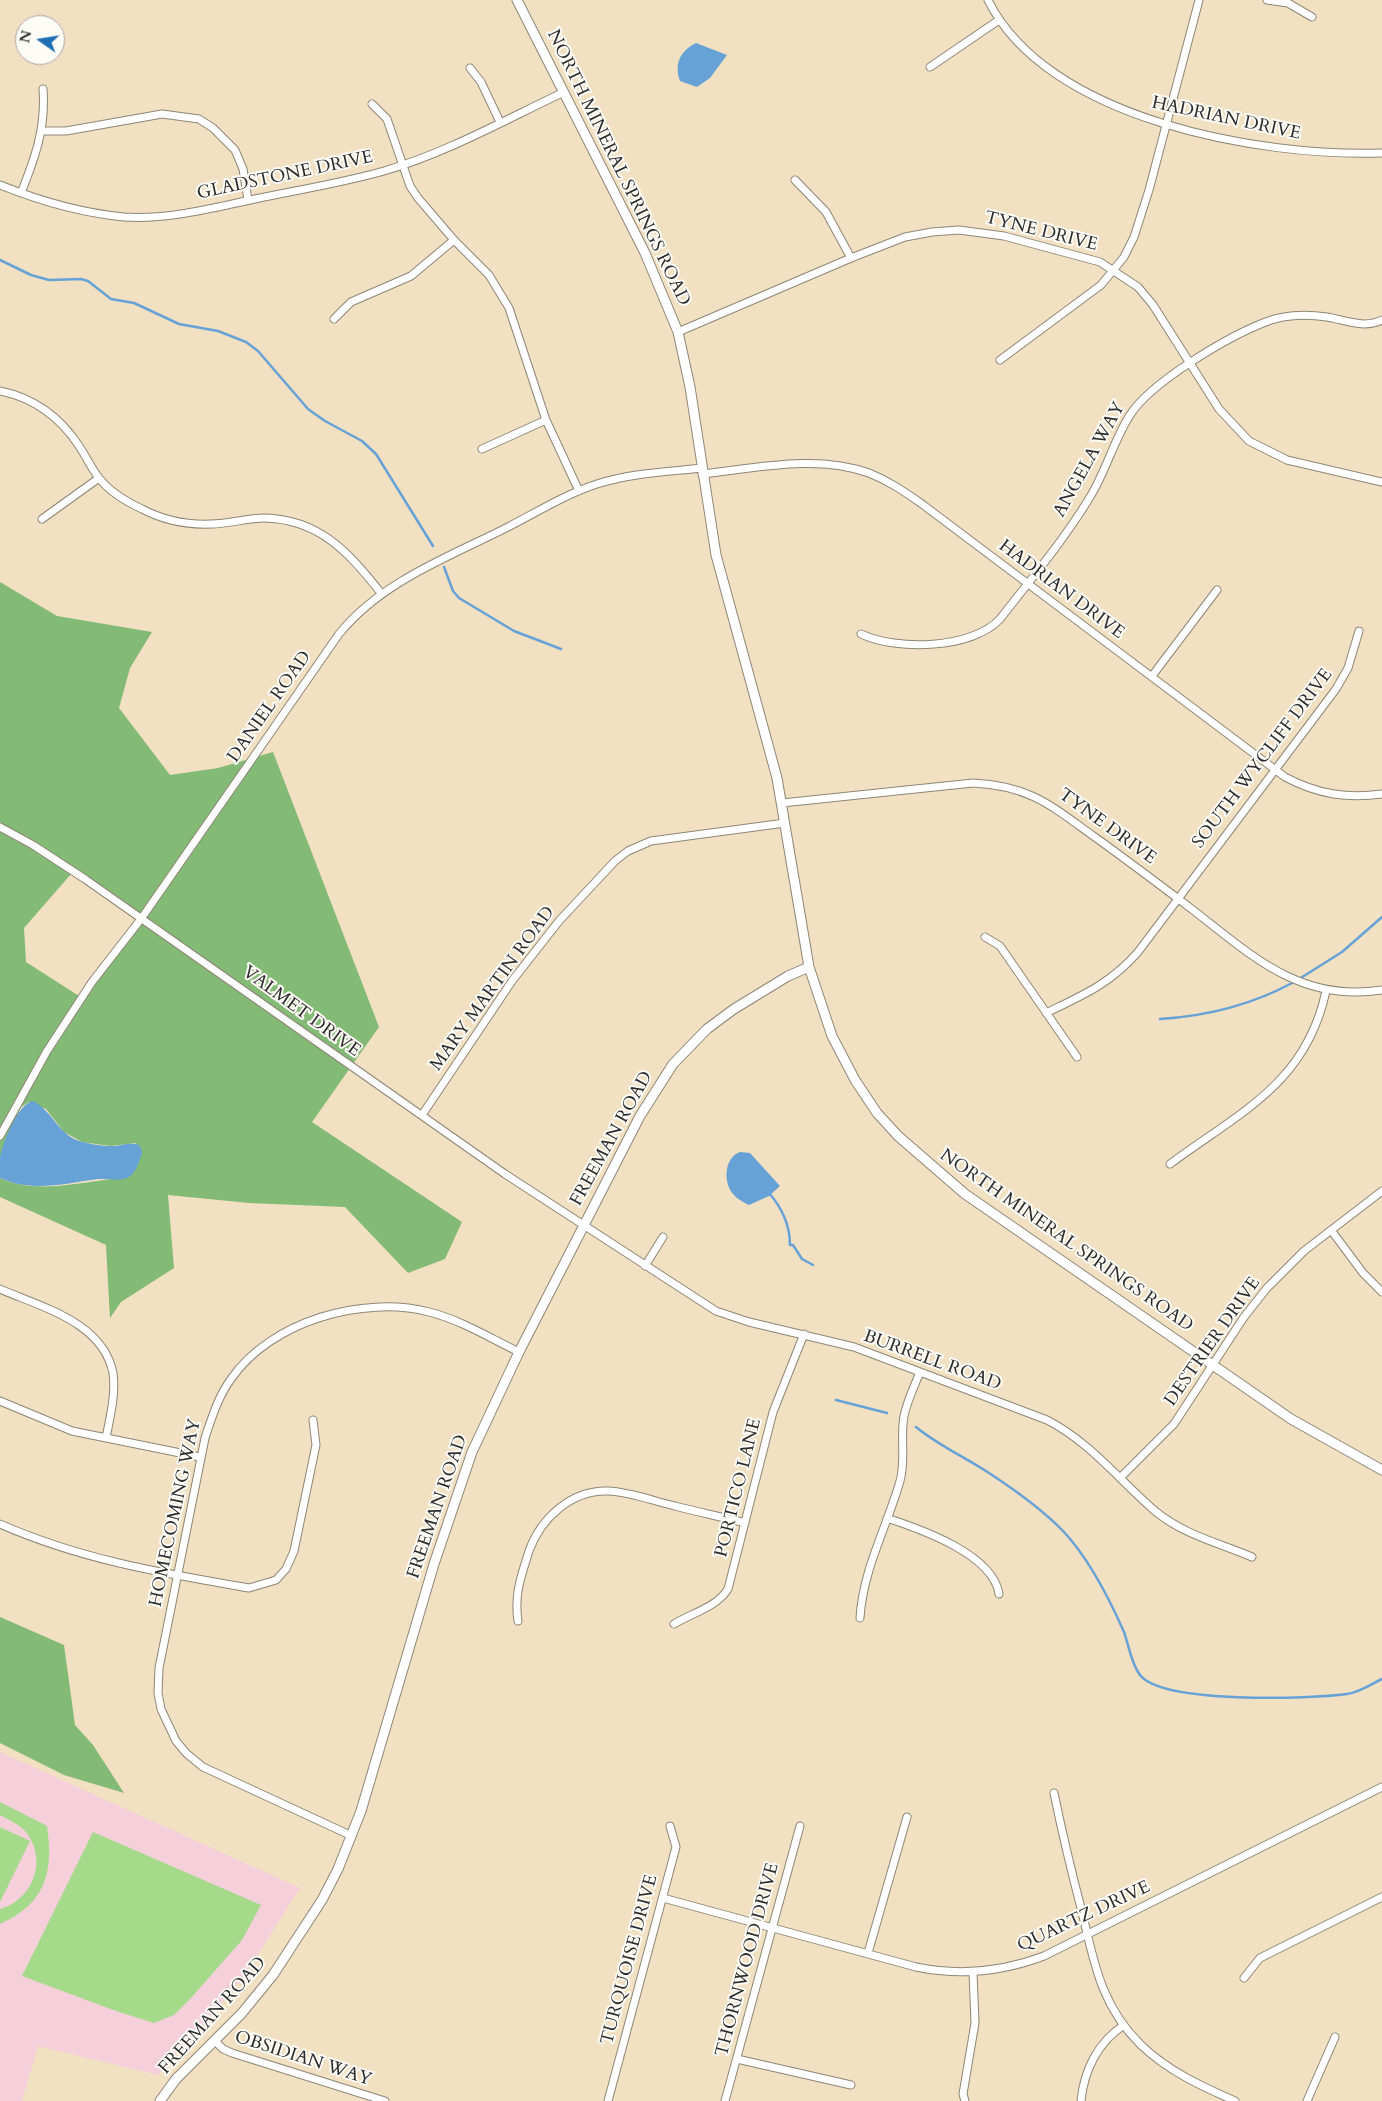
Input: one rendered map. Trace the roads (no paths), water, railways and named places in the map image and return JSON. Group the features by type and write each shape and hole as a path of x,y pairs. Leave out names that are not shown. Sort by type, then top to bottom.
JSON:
{"street":[{"name":"NORTH MINERAL SPRINGS ROAD","path":"517,0 645,254 678,332 690,387 702,471 720,572 768,740 786,823 796,901 809,967 832,1036 855,1080 883,1120 913,1151 965,1194 1213,1366 1318,1436 1382,1470"},
{"name":"HADRIAN DRIVE","path":"988,0 1008,34 1029,54 1066,80 1104,101 1166,125 1303,151 1333,154 1382,153"},
{"path":"1000,360 1085,298 1114,270 1134,237 1199,0"},
{"path":"1267,0 1288,3 1312,17"},
{"path":"930,67 999,20"},
{"path":"470,68 480,82 500,122"},
{"path":"20,193 37,153 42,131 43,89"},
{"name":"GLADSTONE DRIVE","path":"0,185 48,203 126,217 182,213 228,206 248,200 358,177 403,164 462,141 564,92"},
{"path":"372,104 387,119 410,186 418,198 454,240 489,275 509,308 546,420 580,490"},
{"path":"42,131 66,131 162,114 198,120 213,128 235,150 243,169 248,200"},
{"path":"795,180 826,212 852,258"},
{"name":"TYNE DRIVE","path":"678,332 852,258 920,234 972,231 1004,236 1085,257 1114,270 1147,297 1228,420 1249,441 1287,460 1382,482"},
{"path":"334,319 351,302 411,276 454,240"},
{"name":"ANGELA WAY","path":"861,634 884,642 929,643 949,642 977,635 988,630 1000,619 1028,583 1092,495 1124,426 1135,408 1147,395 1191,363 1242,332 1274,319 1326,317 1368,324 1382,320"},
{"path":"0,391 25,399 49,413 70,433 99,478 142,509 176,522 212,524 264,518 298,524 333,540 355,559 381,593"},
{"path":"482,449 546,420"},
{"name":"HADRIAN DRIVE","path":"702,471 822,464 870,474 909,494 1275,770 1306,788 1327,794 1358,797 1382,794"},
{"name":"DANIEL ROAD","path":"0,1136 47,1051 92,982 141,919 339,634 360,609 381,593 580,490 596,484 647,473 702,471"},
{"path":"42,519 99,478"},
{"path":"1152,676 1217,590"},
{"name":"SOUTH WYCLIFF DRIVE","path":"1046,1013 1088,993 1114,977 1138,952 1343,678 1351,659 1359,630"},
{"name":"TYNE DRIVE","path":"782,803 973,783 1005,786 1027,792 1049,803 1178,898 1266,966 1296,981 1326,991 1361,992 1382,990"},
{"name":"MARY MARTIN ROAD","path":"422,1115 473,1037 523,967 559,921 615,861 628,851 651,841 786,823"},
{"name":"VALMET DRIVE","path":"0,827 52,856 506,1174 584,1225"},
{"path":"985,937 1000,946 1077,1057"},
{"name":"FREEMAN ROAD","path":"160,2101 188,2066 215,2041 256,1997 287,1956 322,1900 352,1836 361,1811 453,1505 472,1452 519,1352 640,1116 669,1070 686,1049 707,1029 734,1009 788,976 809,967"},
{"path":"1170,1164 1259,1100 1282,1080 1310,1040 1319,1018 1326,991"},
{"name":"DESTRIER DRIVE","path":"1120,1477 1174,1424 1244,1317 1266,1288 1304,1251 1382,1191"},
{"name":"BURRELL ROAD","path":"584,1225 716,1312 749,1322 854,1347 1033,1414 1061,1427 1088,1447 1155,1511 1179,1528 1252,1556"},
{"path":"1331,1230 1364,1273 1382,1292"},
{"path":"645,1266 663,1237"},
{"path":"0,1289 68,1318 85,1330 104,1348 112,1372 113,1398 106,1438"},
{"name":"HOMECOMING WAY","path":"352,1836 203,1767 176,1741 164,1716 158,1693 159,1668 200,1457 216,1404 236,1372 252,1355 282,1335 324,1315 357,1308 411,1308 460,1322 519,1352"},
{"name":"PORTICO LANE","path":"674,1624 696,1611 713,1605 724,1596 733,1574 775,1404 804,1334"},
{"path":"860,1618 864,1586 902,1472 904,1417 920,1372"},
{"path":"0,1401 72,1430 200,1457"},
{"path":"0,1524 76,1553 119,1564 249,1588 276,1580 286,1569 299,1530 316,1445 313,1420"},
{"path":"518,1621 515,1602 531,1547 542,1525 554,1512 572,1499 590,1493 608,1491 634,1495 745,1523"},
{"path":"887,1518 937,1535 956,1546 991,1576 996,1582 1000,1594"},
{"name":"QUARTZ DRIVE","path":"663,1898 929,1970 973,1972 1025,1963 1087,1935 1382,1786"},
{"path":"1054,1793 1098,1979 1124,2025 1141,2045 1178,2073 1236,2101"},
{"path":"868,1953 907,1817"},
{"name":"TURQUOISE DRIVE","path":"608,2101 676,1847 670,1826"},
{"name":"THORNWOOD DRIVE","path":"725,2101 800,1826"},
{"path":"1244,1978 1250,1968 1260,1958 1382,1897"},
{"path":"965,2101 963,2094 975,2023 973,1972"},
{"path":"1081,2101 1092,2060 1111,2033 1124,2025"},
{"path":"1307,2101 1335,2037"},
{"name":"OBSIDIAN WAY","path":"215,2041 223,2049 232,2053 384,2101"},
{"path":"736,2059 851,2085"}],"water":[{"path":"696,43 727,55 710,78 697,87 680,81 678,75 678,64 682,54"},
{"path":"33,1101 40,1105 68,1135 75,1139 104,1146 137,1144 140,1146 142,1152 135,1170 124,1179 99,1179 49,1186 25,1185 0,1178 0,1158 7,1134 16,1116 27,1103"},
{"path":"740,1152 750,1153 780,1186 769,1196 749,1205 735,1196 728,1183 728,1165 731,1159"}],"waterway":[{"path":"0,260 31,275 49,280 81,279 88,281 111,299 134,303 179,324 218,331 246,342 258,351 308,409 325,421 362,441 376,454 433,546"},
{"path":"444,567 453,591 459,598 514,631 561,649"},
{"path":"1299,979 1342,952 1382,917"},
{"path":"1160,1019 1195,1015 1229,1008 1262,997 1294,982"},
{"path":"769,1193 784,1217 789,1231 790,1245 793,1245 802,1259 813,1265"},
{"path":"836,1400 887,1413"},
{"path":"916,1427 1009,1486 1038,1508 1064,1532 1082,1555 1105,1593 1124,1632 1137,1670 1140,1675 1154,1684 1177,1691 1206,1695 1271,1698 1347,1694 1361,1690 1382,1679"}]}
